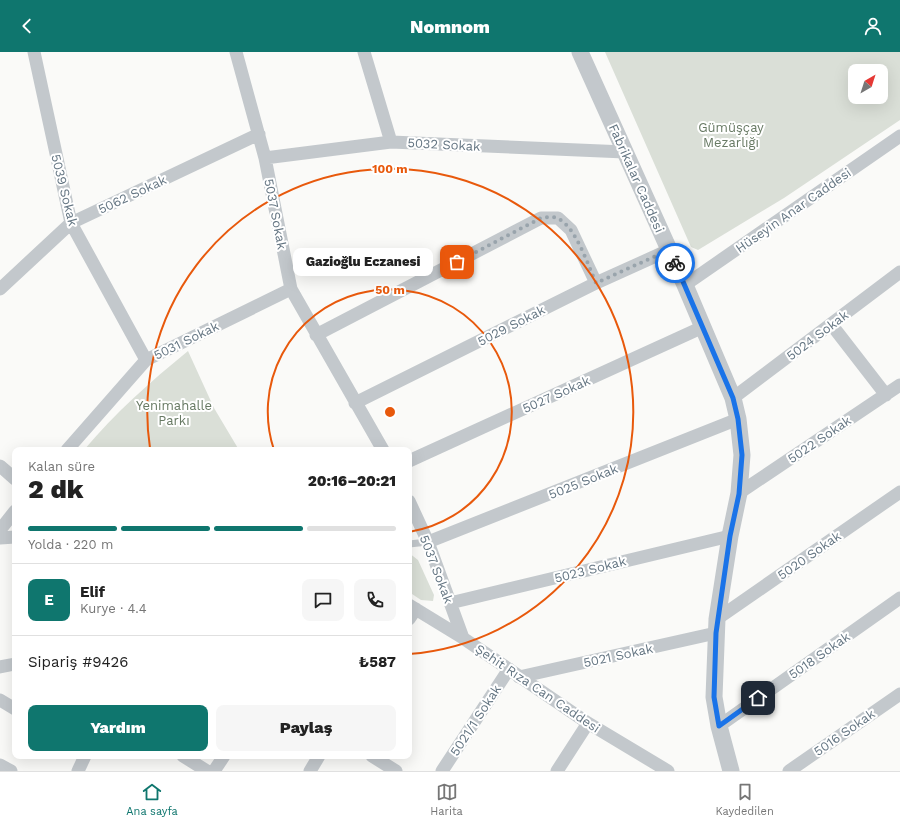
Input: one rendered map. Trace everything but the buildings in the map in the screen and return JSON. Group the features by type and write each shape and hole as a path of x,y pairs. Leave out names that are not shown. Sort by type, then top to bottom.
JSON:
{"street":[{"name":"5039 Sokak","path":"34,52 71,223 146,360"},
{"name":"5037 Sokak","path":"236,52 265,158 291,289 381,447"},
{"path":"364,52 391,142"},
{"name":"Fabrikalar Caddesi","path":"580,52 685,284 733,398 738,419 742,455 739,494 730,536 717,626 714,697 719,726 731,771"},
{"name":"5062 Sokak","path":"0,289 71,223 259,134"},
{"name":"Hüseyin Anar Caddesi","path":"685,284 900,136"},
{"name":"5032 Sokak","path":"265,158 391,142 625,152"},
{"path":"316,335 541,218 558,218 571,230 596,283"},
{"name":"5029 Sokak","path":"356,403 596,283 669,250"},
{"name":"5024 Sokak","path":"733,398 900,272"},
{"name":"5031 Sokak","path":"71,447 146,360 291,289"},
{"path":"831,324 886,394"},
{"name":"5027 Sokak","path":"412,459 703,327"},
{"name":"5022 Sokak","path":"739,494 900,385"},
{"name":"5025 Sokak","path":"428,542 738,419"},
{"path":"0,466 12,476"},
{"name":"5020 Sokak","path":"717,626 900,492"},
{"name":"5037 Sokak","path":"412,507 428,542 463,638"},
{"path":"0,530 12,515"},
{"name":"5023 Sokak","path":"450,603 730,536"},
{"path":"0,538 12,537"},
{"name":"5018 Sokak","path":"719,726 900,598"},
{"name":"Şehit Rıza Can Caddesi","path":"412,612 463,638 588,723 668,771"},
{"name":"5021 Sokak","path":"514,673 717,626"},
{"path":"0,667 12,665"},
{"name":"5021/1 Sokak","path":"442,771 514,673"},
{"name":"5016 Sokak","path":"789,771 900,694"},
{"path":"0,700 12,707"},
{"path":"557,771 588,723"},
{"path":"78,771 84,759"},
{"path":"188,759 207,771"},
{"path":"214,771 222,759"},
{"path":"310,771 317,759"},
{"path":"377,759 396,771"},
{"path":"0,765 11,771"}],"lane":[{"path":"412,544 428,542"}],"green space":[{"name":"Gümüşçay Mezarlığı","path":"605,52 900,52 900,120 784,198 698,250 691,247"},
{"name":"Yenimahalle Parkı","path":"188,351 214,408 237,447 87,447 133,398"},
{"path":"412,555 418,560 434,595 433,601 421,600 412,594"}],"way so far":[{"path":"457,262 541,218 550,216 558,218 571,230 596,283 669,250 675,263"}],"place":[{"name":"Gazioğlu Eczanesi","path":"457,262"}],"route":[{"path":"675,263 733,398 738,419 742,455 739,494 730,536 716,633 714,697 719,726 758,698"}]}
